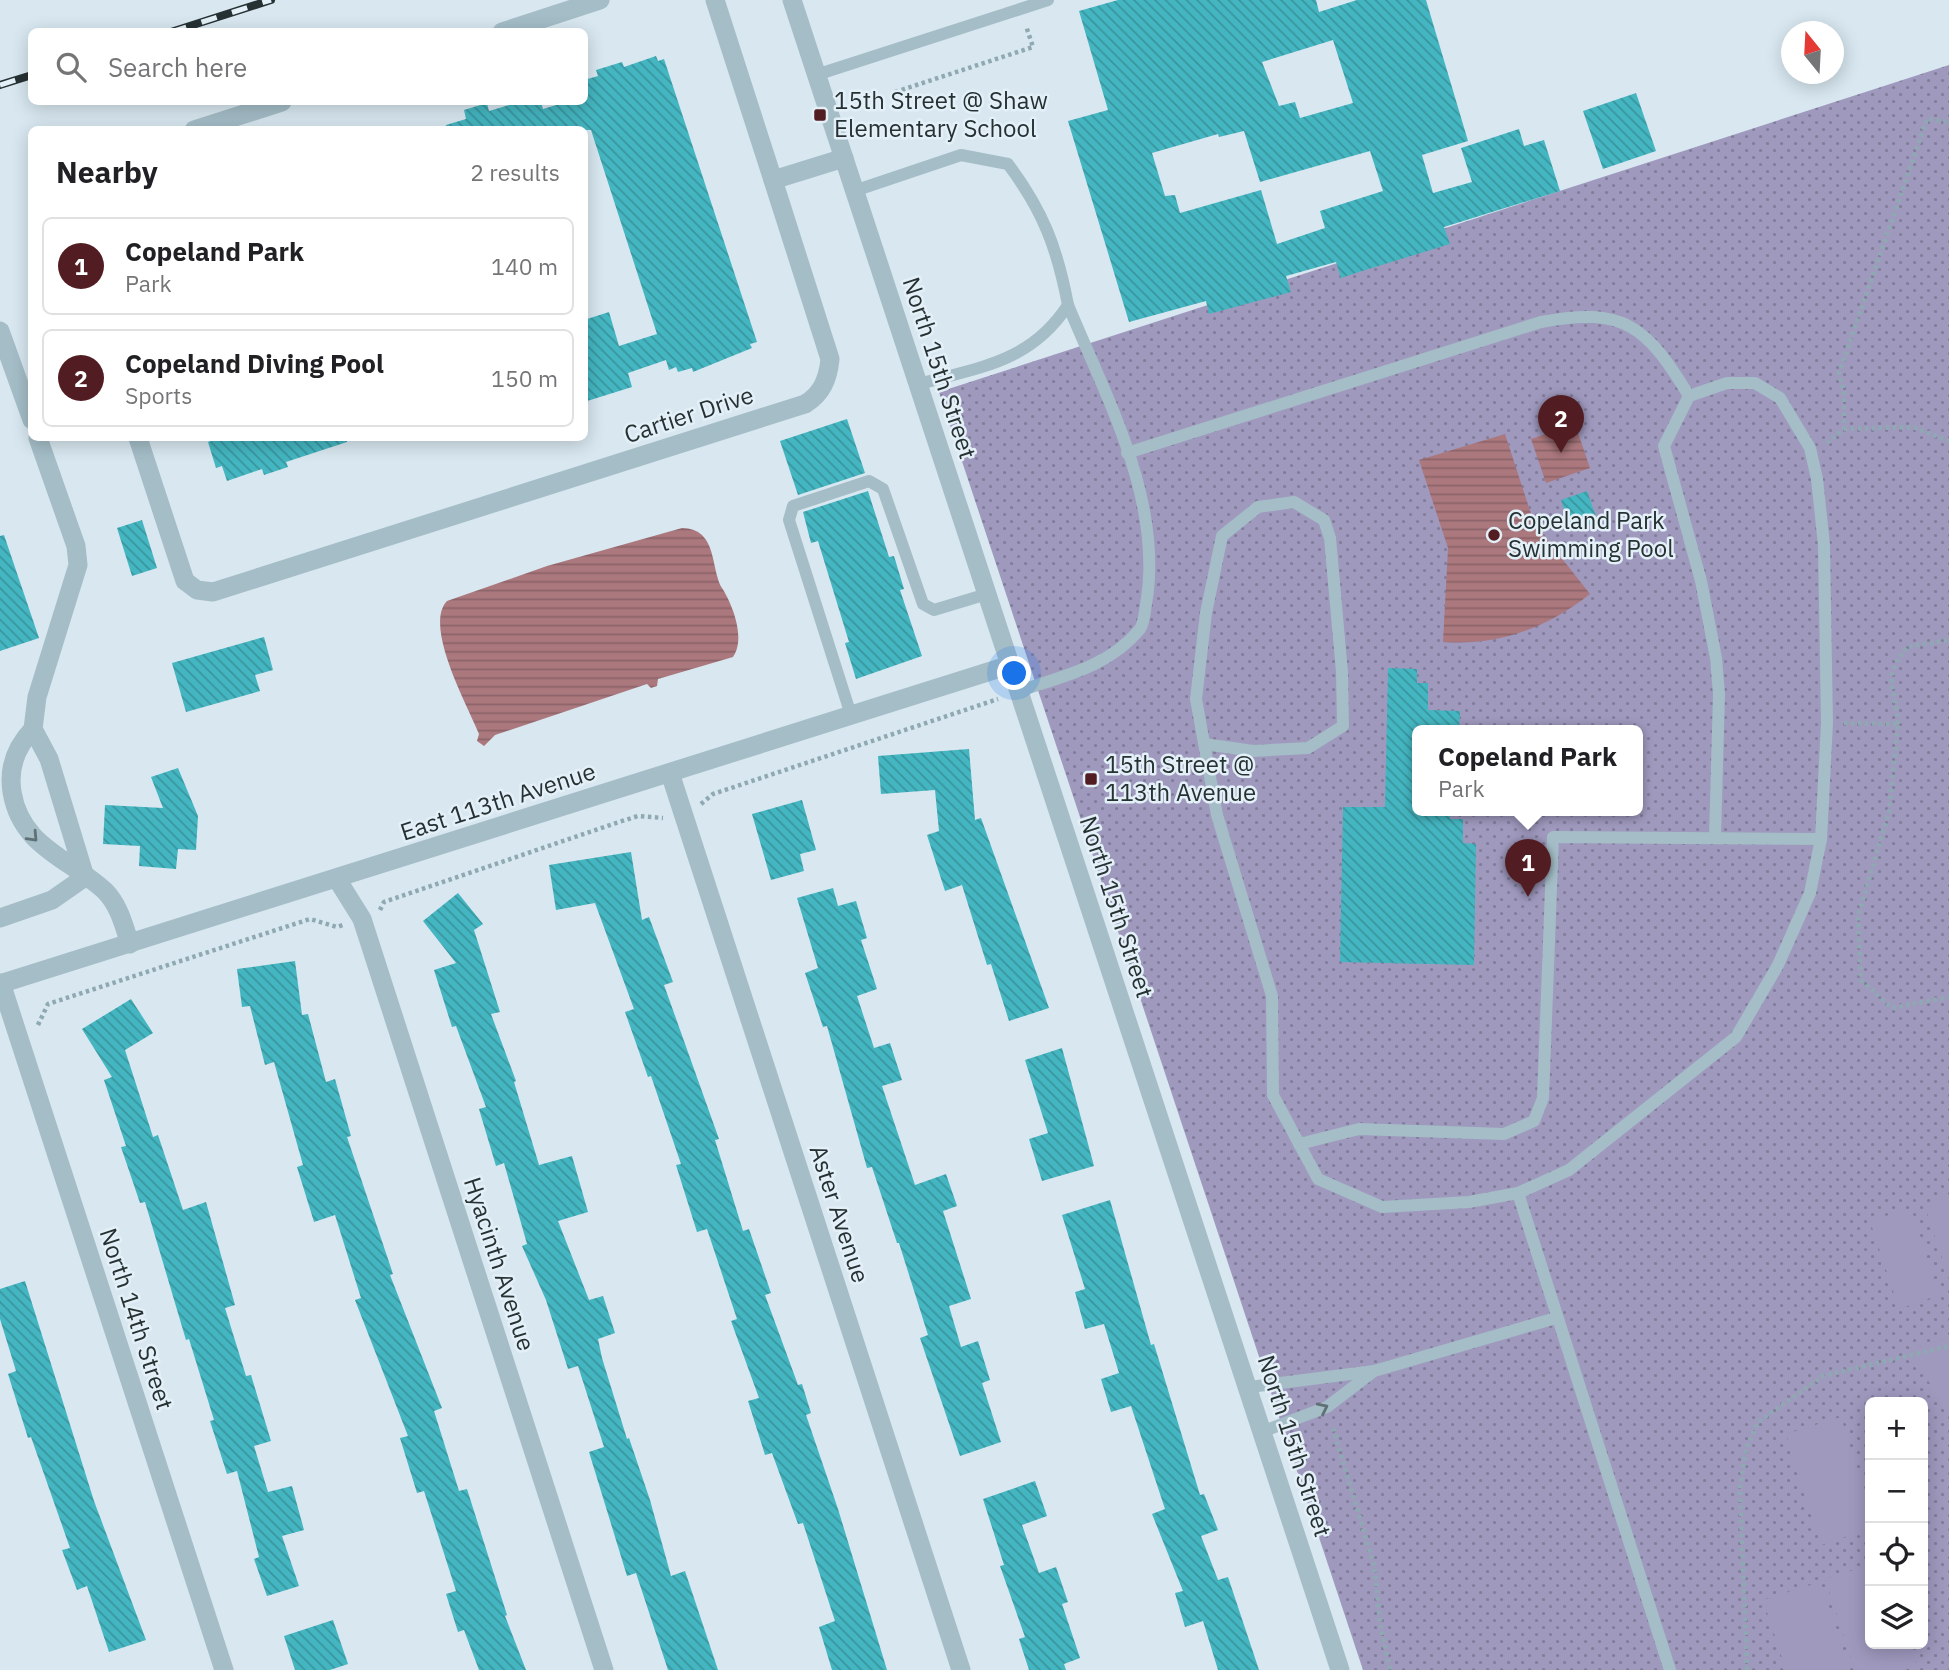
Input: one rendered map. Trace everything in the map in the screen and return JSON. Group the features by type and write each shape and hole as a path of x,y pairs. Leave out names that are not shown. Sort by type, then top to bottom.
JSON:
{"street":[{"path":"514,28 600,0"},
{"name":"Cartier Drive","path":"139,441 186,582 197,590 222,590 813,399 826,382 830,359 715,0"},
{"name":"North 15th Street","path":"792,0 1250,1387 1340,1670"},
{"path":"207,126 273,105"},
{"path":"773,180 844,158"},
{"path":"0,331 28,409"},
{"path":"38,441 76,546 78,565 35,706 33,729 18,749 13,762 11,788 22,825 37,843 106,893 114,904 130,944"},
{"name":"East 113th Avenue","path":"0,984 1010,664"},
{"path":"33,729 49,759 85,877"},
{"name":"Aster Avenue","path":"670,773 961,1670"},
{"path":"0,918 52,900 85,877"},
{"name":"Hyacinth Avenue","path":"337,879 362,919 604,1670"},
{"name":"North 14th Street","path":"0,984 224,1670"}],"lane":[{"path":"816,75 1048,0"},
{"path":"854,191 961,155 1008,163 1033,197 1059,257 1068,305 1141,497 1152,573 1142,627 1110,658 1019,691"},
{"path":"919,384 1016,356 1054,327 1068,305"},
{"path":"1126,453 1541,322 1566,317 1599,316 1618,320 1640,332 1661,352 1689,397"},
{"path":"1204,744 1254,751 1308,748 1343,726 1342,672 1330,538 1324,520 1294,502 1258,507 1222,536 1206,613 1196,699 1204,744 1217,815 1272,996 1273,1095 1318,1180 1382,1207 1469,1202 1518,1193 1569,1170 1736,1037 1778,965 1810,893 1821,839 1827,723 1824,545 1812,455 1792,416 1769,389 1741,381 1710,387 1689,397 1664,446 1701,581 1716,657 1719,694 1715,837"},
{"path":"851,715 789,520 793,506 869,481 883,489 923,604 934,610 987,594"},
{"path":"1299,1144 1359,1129 1504,1134 1534,1121 1540,1110 1544,1086 1553,837 1821,839"},
{"path":"1518,1193 1670,1670"},
{"path":"1250,1387 1374,1371 1556,1318"},
{"path":"1264,1431 1327,1407 1374,1371"}],"path":[{"path":"895,92 1033,47 1020,9"},
{"path":"1844,429 1844,392 1839,373 1927,119 1949,122"},
{"path":"1812,455 1844,429 1913,427 1949,440"},
{"path":"1949,640 1907,647 1892,664 1890,683 1898,724 1889,812 1858,916 1861,980 1892,1008 1949,997"},
{"path":"29,1030 41,1023 48,1004 310,919 337,927 377,915 384,902 638,816 685,819 713,794 1019,691"},
{"path":"1827,723 1898,724"},
{"path":"1747,1670 1740,1489 1746,1449 1758,1422 1823,1376 1949,1346"},
{"path":"1333,1428 1374,1565 1381,1628 1390,1670"}],"shaded area":[{"path":"1949,65 1949,1670 1363,1670 939,392"},
{"path":"1575,424 1590,468 1546,483 1531,439"},
{"name":"Copeland Park Swimming Pool","path":"1505,434 1534,523 1590,594 1557,616 1503,638 1443,642 1448,548 1419,460"},
{"path":"682,528 702,535 711,550 718,579 736,620 738,639 733,657 658,679 657,686 651,688 647,684 495,735 484,746 477,741 479,734 444,647 440,628 441,613 447,601 547,566"},
{"path":"1949,1195 1949,1279 1924,1204"},
{"path":"1911,1208 1939,1295 1899,1309 1870,1221"},
{"path":"1949,1337 1949,1416 1910,1350"},
{"path":"1841,1417 1865,1496 1865,1531 1821,1545 1786,1434"},
{"path":"1865,1567 1865,1649 1911,1649 1917,1666 1904,1670 1855,1670 1825,1579"},
{"path":"1820,1582 1849,1670 1786,1670 1763,1600"}],"building":[{"path":"1118,0 1316,0 1319,12 1357,0 1426,0 1468,141 1422,155 1433,193 1472,182 1461,148 1519,129 1524,146 1544,140 1560,191 1444,227 1450,244 1341,278 1336,262 1286,276 1291,292 1209,314 1206,301 1129,322 1068,121 1108,110 1079,11","holes":["1333,40 1353,103 1300,118 1295,102 1279,106 1262,62","1244,131 1260,182 1370,151 1383,191 1320,211 1325,228 1277,244 1261,190 1180,213 1175,195 1165,196 1152,153 1218,134 1219,137"]},
{"path":"656,56 658,61 664,59 757,342 750,344 752,348 693,372 692,368 678,372 676,367 669,370 666,360 628,373 632,387 588,401 588,319 609,312 619,346 657,334 591,130 588,130 588,126 446,125 466,119 464,110 480,105 488,105 489,111 509,105 542,105 543,109 556,105 588,105 588,79 598,76 596,70 622,62 624,67"},
{"path":"1636,93 1656,151 1603,169 1583,111"},
{"path":"847,419 865,473 798,495 780,441"},
{"path":"208,442 347,442 286,462 288,467 264,475 262,469 227,481 222,466 216,468"},
{"path":"868,491 889,557 894,556 904,589 900,590 922,656 856,679 845,643 849,642 818,541 811,543 803,512"},
{"path":"1587,491 1598,522 1571,531 1561,500"},
{"path":"142,520 157,568 132,576 117,528"},
{"path":"4,535 39,638 0,651 0,536"},
{"path":"264,637 273,670 255,675 260,691 186,712 172,663"},
{"path":"1388,668 1417,669 1417,683 1428,683 1428,710 1460,711 1459,725 1412,725 1412,816 1450,816 1450,819 1463,819 1463,843 1476,844 1474,965 1340,962 1343,807 1385,807"},
{"path":"969,749 975,820 981,818 1049,1008 1009,1021 991,964 987,965 962,885 945,891 927,835 939,831 935,790 881,794 878,756"},
{"path":"178,768 198,816 196,850 178,849 176,869 139,866 140,846 103,844 105,805 163,808 151,777"},
{"path":"802,800 816,850 800,854 804,871 771,880 752,814"},
{"path":"631,852 642,920 649,917 673,982 664,985 719,1139 715,1140 743,1231 749,1229 771,1293 765,1295 798,1385 802,1384 811,1413 806,1415 887,1670 832,1670 819,1627 835,1621 803,1523 798,1524 772,1453 765,1455 748,1401 759,1398 731,1321 737,1319 707,1229 697,1232 676,1165 681,1164 651,1076 648,1077 625,1012 634,1009 595,903 556,910 549,865"},
{"path":"833,888 838,906 856,901 867,938 861,940 877,989 857,996 874,1048 890,1043 902,1080 882,1086 915,1185 946,1174 957,1206 943,1211 971,1299 949,1306 961,1347 978,1341 990,1380 982,1383 1001,1442 960,1456 920,1338 928,1335 899,1243 872,1167 867,1168 827,1026 823,1027 805,973 818,968 797,898"},
{"path":"458,893 483,924 474,930 500,1012 491,1014 516,1081 514,1082 539,1165 572,1156 588,1212 558,1221 589,1300 603,1296 615,1333 598,1339 602,1358 627,1439 629,1438 650,1500 671,1576 685,1571 718,1670 668,1670 636,1573 627,1576 589,1452 604,1447 578,1366 568,1369 546,1300 522,1246 527,1244 504,1163 496,1166 479,1109 486,1107 456,1026 452,1027 434,970 456,963 423,921"},
{"path":"295,961 302,1015 308,1014 326,1082 335,1079 351,1136 347,1137 393,1274 390,1275 442,1408 434,1411 459,1491 467,1489 507,1615 505,1616 526,1670 479,1670 464,1630 458,1632 446,1594 456,1591 424,1491 417,1493 400,1438 408,1436 355,1300 361,1298 335,1215 314,1222 297,1167 303,1165 274,1062 265,1065 250,1006 242,1007 237,969"},
{"path":"131,999 153,1033 125,1050 153,1137 158,1135 183,1210 206,1202 235,1305 225,1308 246,1376 251,1375 271,1441 254,1446 268,1492 292,1486 304,1530 282,1536 299,1586 267,1596 254,1559 259,1557 237,1471 227,1474 210,1421 214,1420 189,1339 186,1340 145,1202 140,1203 121,1147 126,1146 104,1080 112,1077 82,1029"},
{"path":"1062,1048 1094,1166 1042,1181 1029,1139 1048,1133 1025,1060"},
{"path":"1110,1200 1151,1345 1154,1344 1200,1495 1204,1494 1218,1530 1201,1536 1218,1580 1228,1577 1259,1670 1218,1670 1203,1621 1185,1627 1175,1593 1183,1591 1152,1514 1165,1509 1131,1406 1111,1412 1101,1379 1119,1373 1104,1324 1085,1329 1075,1292 1085,1289 1062,1215"},
{"path":"25,1281 94,1501 146,1640 109,1652 87,1586 77,1590 62,1550 70,1548 31,1437 28,1438 8,1374 16,1371 0,1319 0,1289"},
{"path":"1035,1481 1047,1516 1022,1525 1039,1573 1056,1567 1068,1602 1062,1604 1080,1658 1064,1664 1066,1670 1029,1670 1019,1639 1025,1637 1000,1566 1004,1565 983,1499"},
{"path":"333,1620 348,1664 330,1670 295,1670 284,1636"}],"railway":[{"path":"184,28 271,0"},
{"path":"0,85 28,76"}],"place":[{"name":"15th Street @ Shaw Elementary School","path":"820,115"},
{"name":"Copeland Diving Pool","path":"1561,453"},
{"name":"Copeland Park Swimming Pool","path":"1494,535"},
{"name":"15th Street @ 113th Avenue","path":"1091,779"},
{"name":"Copeland Park","path":"1528,897"}]}
